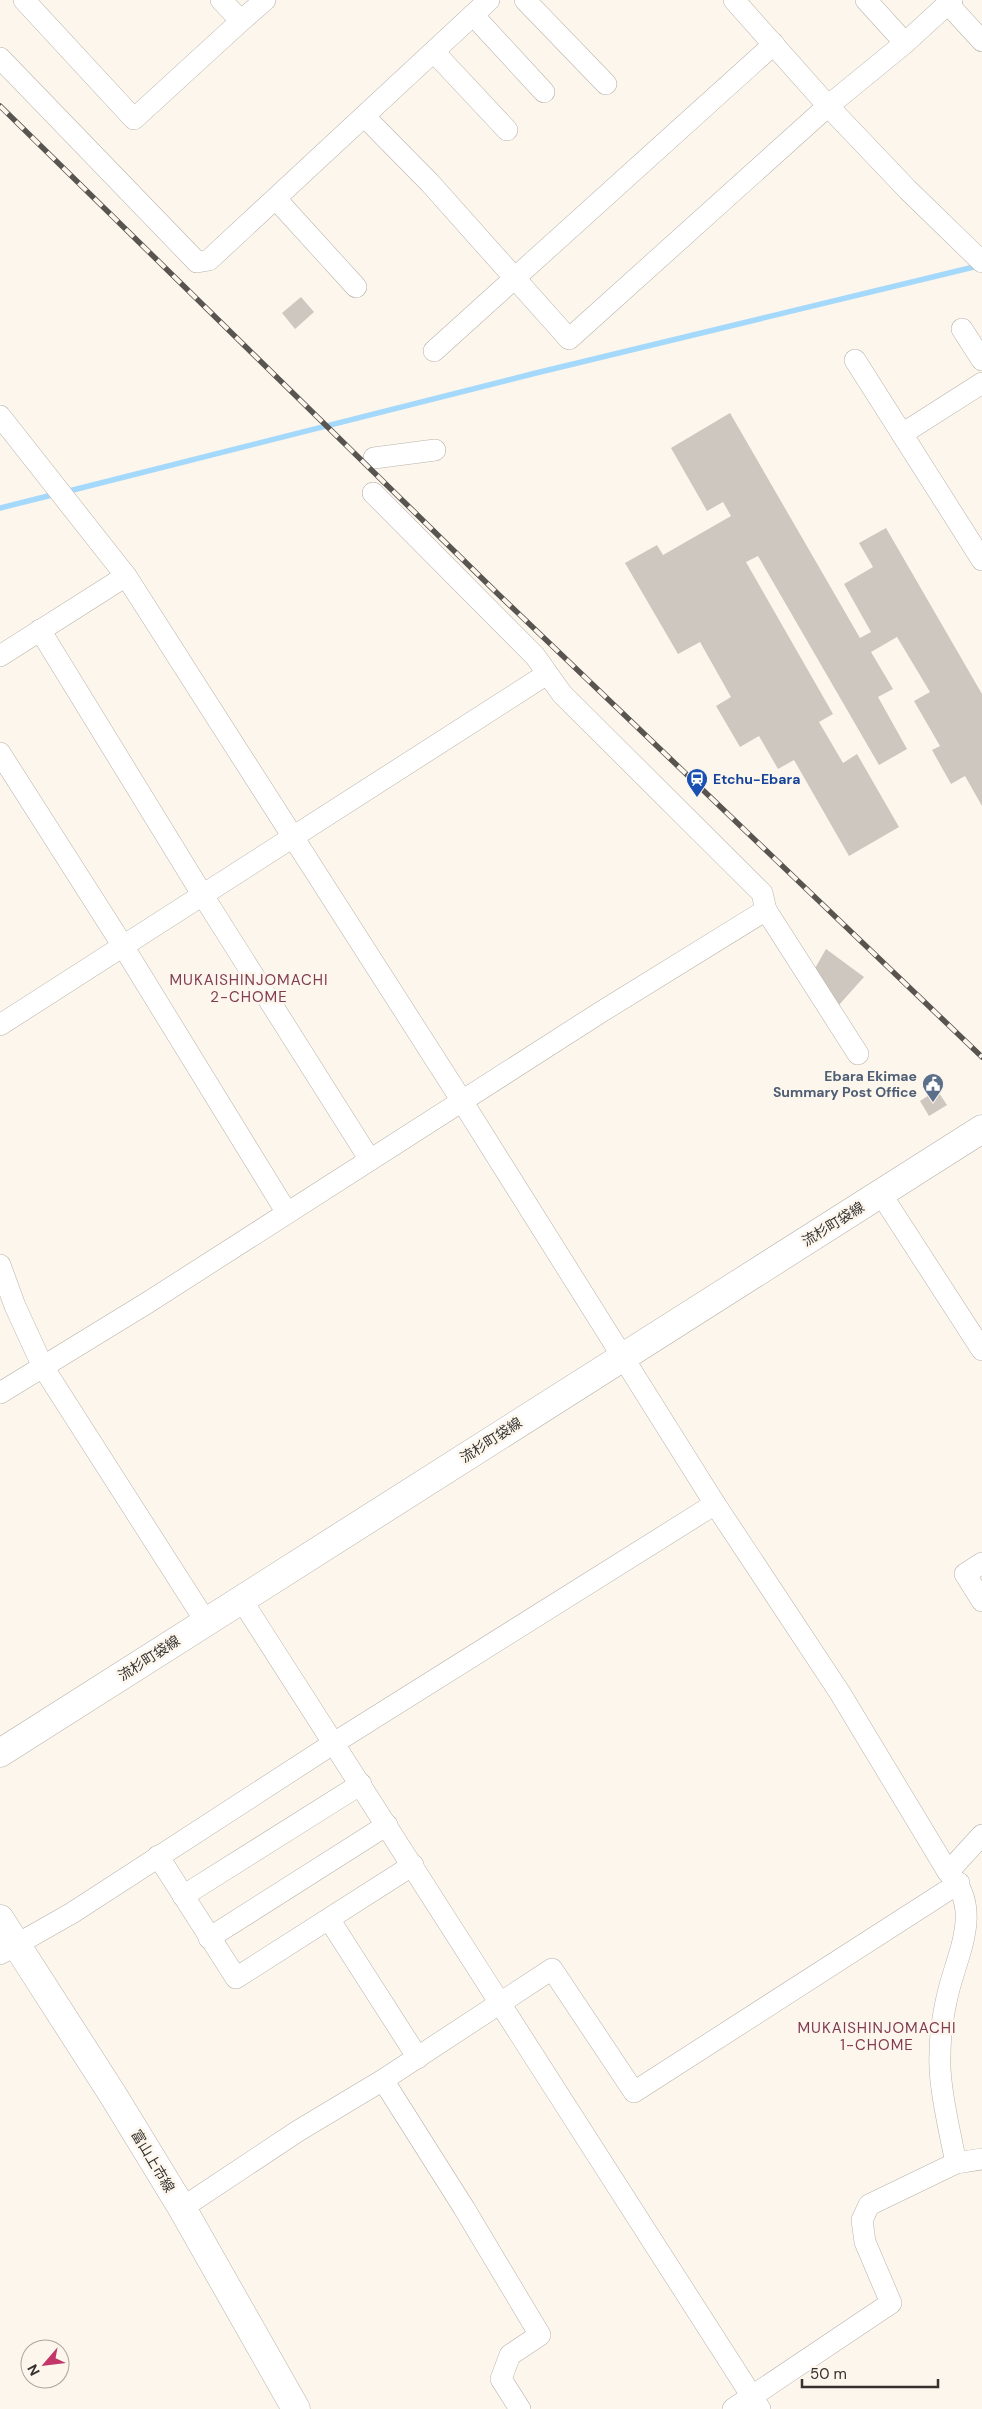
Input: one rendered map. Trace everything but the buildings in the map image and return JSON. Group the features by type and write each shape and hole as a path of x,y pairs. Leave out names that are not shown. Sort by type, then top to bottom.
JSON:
{"main road":[{"name":"流杉町袋線","path":"0,1753 982,1129"},
{"name":"富山上市線","path":"0,1919 8,1950 182,2208 296,2409"}],"street":[{"path":"24,0 134,119 265,0"},
{"path":"221,0 241,22"},
{"path":"0,58 197,262 210,260 490,0"},
{"path":"525,0 606,84"},
{"path":"734,0 828,106 908,190 977,251"},
{"path":"866,0 904,43"},
{"path":"366,117 430,184 569,339 828,106 950,2 982,41"},
{"path":"473,15 544,92"},
{"path":"434,351 774,44"},
{"path":"434,52 507,130"},
{"path":"276,199 356,287"},
{"path":"962,329 982,360"},
{"path":"855,360 982,560"},
{"path":"902,434 982,383"},
{"path":"0,416 126,576 462,1101 715,1504 840,1694 964,1893 968,1925 948,1992 939,2055 956,2163"},
{"path":"374,458 435,450"},
{"path":"373,494 535,656 562,694 762,893 766,910 858,1054"},
{"path":"0,656 126,576"},
{"path":"40,630 202,894 370,1160"},
{"path":"0,1025 547,674"},
{"path":"0,753 123,946 287,1213"},
{"path":"0,1393 766,910"},
{"path":"881,1194 982,1350"},
{"path":"0,1265 7,1309 206,1622"},
{"path":"8,1950 72,1912 334,1743 715,1504"},
{"path":"982,1563 965,1574 982,1601"},
{"path":"241,1599 501,2002 756,2403"},
{"path":"183,1896 361,1784"},
{"path":"209,1938 387,1825"},
{"path":"182,2208 298,2130 418,2058 552,1969 634,2092 953,1878 982,1835"},
{"path":"158,1856 236,1978 413,1865"},
{"path":"329,1919 418,2058"},
{"path":"383,2080 464,2208 540,2336 510,2355 501,2379 520,2409"},
{"path":"733,2409 756,2403 891,2303 865,2242 862,2220 869,2205 956,2163 982,2159"}],"waterway":[{"path":"65,492 536,373 978,266"},
{"path":"0,508 56,494"}],"railway":[{"path":"0,106 498,594 982,1057"}],"place":[{"name":"Etchu-Ebara","path":"697,798"},
{"name":"Ebara Ekimae Summary Post Office","path":"933,1103"}],"district":[{"name":"MUKAISHINJOMACHI 2-CHOME","path":"249,988"},
{"name":"MUKAISHINJOMACHI 1-CHOME","path":"877,2036"}]}
